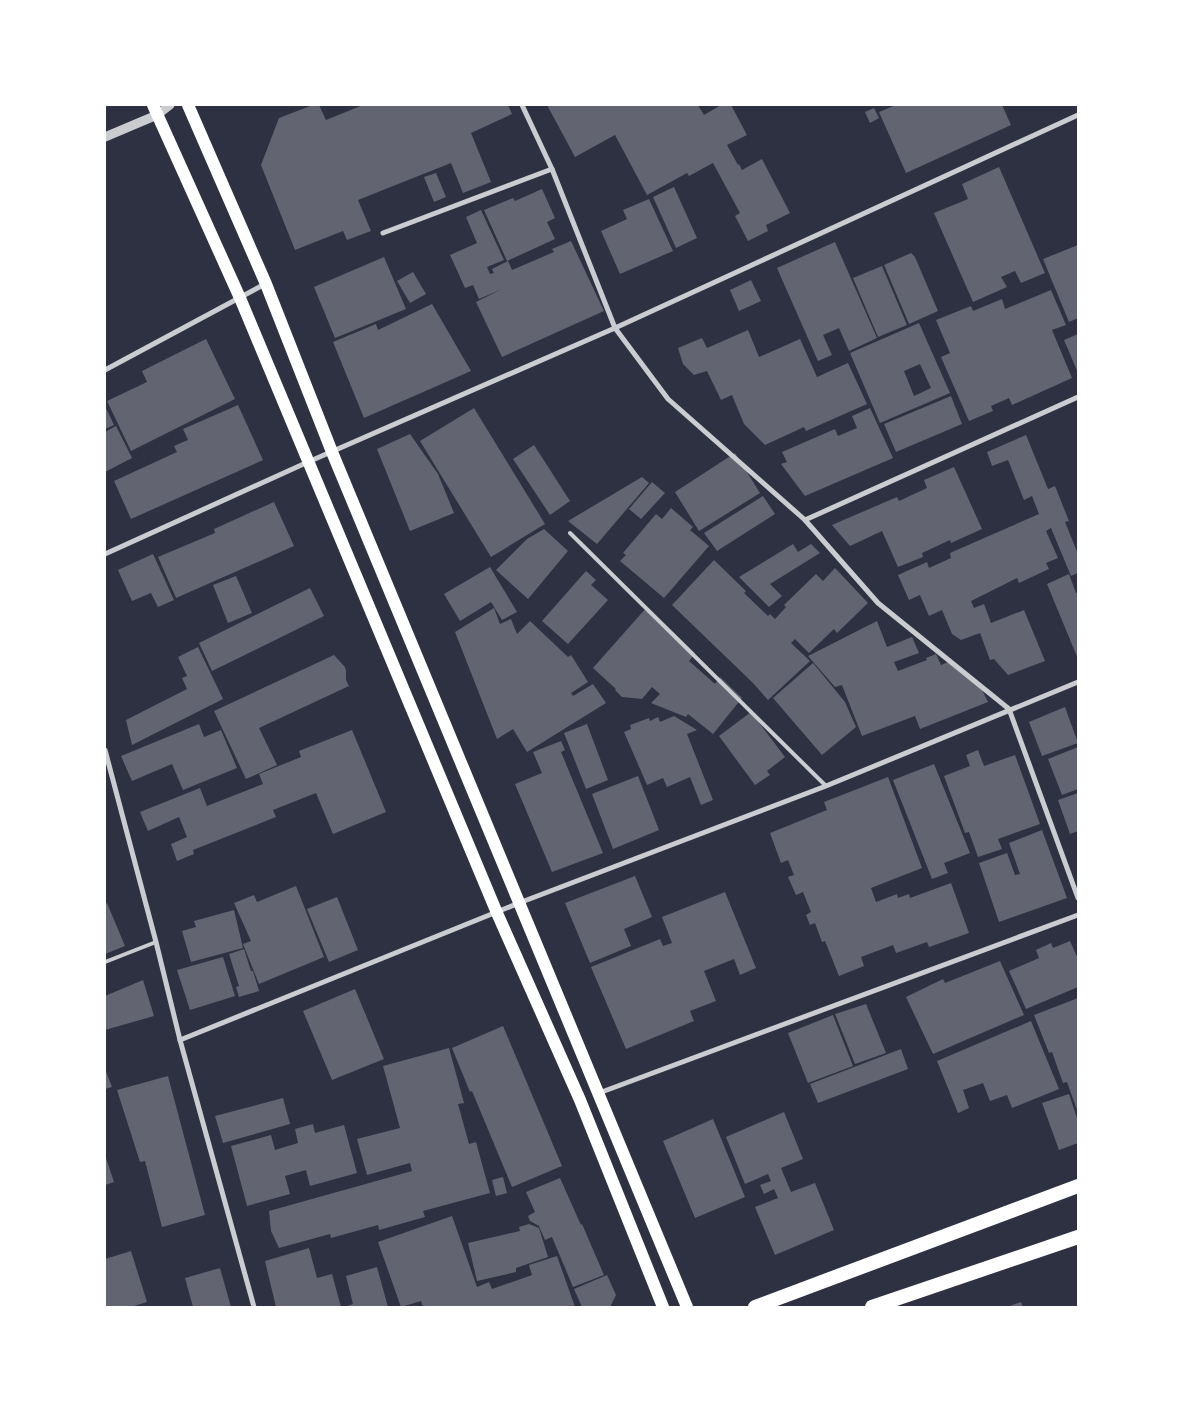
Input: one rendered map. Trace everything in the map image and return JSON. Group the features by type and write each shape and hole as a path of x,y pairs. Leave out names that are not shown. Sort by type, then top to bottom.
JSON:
{"highway":[{"path":"755,1307 1078,1186"},
{"path":"872,1307 1078,1237"}],"main road":[{"path":"188,105 266,284 332,452 687,1307"},
{"path":"155,110 240,298 497,913 580,1100 663,1307"}],"street":[{"path":"105,136 155,110 170,105"},
{"path":"522,105 552,169 615,328 668,399 805,520 878,602 1009,709 1078,898"},
{"path":"105,554 308,462 615,328 1078,115"},
{"path":"383,234 552,169"},
{"path":"105,370 266,284"},
{"path":"805,520 1078,397"},
{"path":"180,1040 519,903 826,786 1078,682"},
{"path":"105,750 180,1040 254,1307"},
{"path":"598,1093 1078,915"}],"lane":[{"path":"570,533 826,786"},
{"path":"105,962 156,942"}],"building":[{"path":"313,105 319,105 326,120 363,105 508,105 512,114 471,133 491,182 463,193 451,163 358,200 371,231 347,240 343,231 295,250 261,165 279,118"},
{"path":"547,105 698,105 704,115 721,105 731,105 747,135 727,145 742,170 762,159 790,213 766,225 768,231 748,241 735,216 740,213 713,163 689,176 687,173 647,195 615,135 575,157"},
{"path":"896,105 1002,105 1011,125 906,173 879,112"},
{"path":"874,108 879,118 870,123 865,112"},
{"path":"999,167 1045,273 1021,283 1015,271 1001,277 1007,287 973,302 934,213 968,199 962,184"},
{"path":"436,173 446,197 434,202 424,177"},
{"path":"674,187 697,238 676,248 653,197"},
{"path":"542,189 555,218 547,222 555,239 507,261 484,210 513,198 515,201"},
{"path":"649,199 673,251 620,274 601,231 627,219 623,210"},
{"path":"481,210 504,260 487,267 490,274 494,273 492,269 508,261 512,270 554,252 552,249 571,241 604,311 502,357 476,302 502,289 479,299 473,285 465,288 450,255 477,243 466,217"},
{"path":"835,242 877,338 849,351 839,328 823,335 832,355 818,361 777,268"},
{"path":"1078,245 1078,318 1069,322 1043,259"},
{"path":"911,253 915,257 938,311 909,324 884,265"},
{"path":"384,257 406,309 335,338 314,287"},
{"path":"882,266 907,325 878,337 853,278"},
{"path":"413,272 426,294 410,303 397,281"},
{"path":"751,280 761,301 739,311 730,290"},
{"path":"1051,290 1066,325 1052,330 1072,378 1012,405 1009,398 991,406 993,411 969,421 941,357 950,353 936,320 971,306 973,311 1002,299 1005,309"},
{"path":"432,304 471,371 364,418 333,342 376,324 378,330"},
{"path":"919,323 950,393 880,423 850,353","holes":["920,364 931,388 914,396 904,371"]},
{"path":"748,330 759,357 800,339 817,377 848,363 867,404 806,431 804,427 765,445 744,424 732,395 721,400 707,371 694,375 683,364 678,348 702,338 707,348"},
{"path":"1078,334 1078,373 1064,340"},
{"path":"206,339 235,399 131,451 107,401 147,382 142,371"},
{"path":"951,396 962,424 896,452 884,424"},
{"path":"238,405 263,460 131,519 114,481 177,452 174,446 188,440 183,429"},
{"path":"105,406 114,425 105,429"},
{"path":"474,408 545,524 491,557 420,441"},
{"path":"870,408 893,458 805,496 781,464 787,462 782,452 835,429 838,436 857,428 852,416"},
{"path":"116,426 132,458 105,472 105,432"},
{"path":"410,434 438,474 454,513 410,531 377,449"},
{"path":"1026,435 1048,489 1055,486 1069,521 1065,522 1078,554 1078,573 1071,576 1051,528 1046,531 1058,558 1046,563 1049,569 1019,583 1017,578 971,601 974,608 984,604 991,623 1024,610 1045,661 1008,675 994,659 990,660 980,633 961,640 952,634 942,610 929,616 920,595 909,600 898,575 927,562 929,568 951,558 950,553 1039,514 1032,496 1024,500 1008,460 992,466 987,452"},
{"path":"534,445 570,501 550,515 513,459"},
{"path":"735,453 760,493 699,531 675,492"},
{"path":"954,467 982,529 951,543 950,540 922,553 923,557 898,567 882,531 850,546 832,525 897,497 899,501 927,488 924,480"},
{"path":"642,477 649,483 597,544 568,521"},
{"path":"652,482 665,493 641,519 629,509"},
{"path":"763,496 775,514 717,551 704,533"},
{"path":"274,502 294,546 176,598 158,557 215,533 214,529"},
{"path":"671,508 693,527 690,530 709,546 664,598 620,561 626,555 623,553 656,514 662,519"},
{"path":"544,529 568,551 528,599 496,570 527,539"},
{"path":"793,544 798,552 811,544 820,553 770,584 782,596 769,607 739,577"},
{"path":"153,554 174,600 158,607 151,593 132,601 118,570"},
{"path":"714,560 746,591 744,593 768,616 770,614 775,619 786,607 784,605 816,574 823,581 835,568 868,603 837,633 834,629 809,653 795,639 791,643 810,661 768,700 753,683 672,605"},
{"path":"490,567 517,612 502,620 491,602 460,621 444,594"},
{"path":"586,571 596,580 591,585 608,600 568,644 542,621"},
{"path":"1069,574 1076,593 1078,592 1078,659 1047,584"},
{"path":"236,576 252,613 228,623 213,585"},
{"path":"310,588 324,616 212,671 199,643"},
{"path":"647,607 695,653 689,661 715,684 720,677 742,698 713,734 688,714 686,717 651,703 660,694 652,687 642,699 622,697 593,668"},
{"path":"494,608 500,624 511,619 517,634 530,621 568,657 571,655 588,682 571,693 573,696 593,684 606,703 527,752 513,729 497,739 455,632"},
{"path":"877,621 887,647 912,637 919,653 894,662 898,671 927,660 926,658 936,654 941,665 948,662 982,690 988,702 920,729 915,716 862,736 842,685 835,687 808,656"},
{"path":"198,647 223,699 132,745 126,720 187,689 182,678 187,676 178,657"},
{"path":"334,655 345,667 346,680 349,686 259,728 277,765 246,779 214,711"},
{"path":"813,663 845,702 856,727 822,755 773,698"},
{"path":"1065,707 1078,743 1042,756 1029,722"},
{"path":"751,712 785,757 767,771 770,775 755,785 719,736"},
{"path":"674,716 697,730 687,734 713,800 701,805 690,777 667,787 663,778 647,785 624,732 631,729 630,725 649,718 650,721 658,717 660,722"},
{"path":"199,724 204,737 221,730 237,768 183,790 172,764 132,781 121,756"},
{"path":"587,724 608,780 586,789 564,733"},
{"path":"352,730 386,812 333,834 316,793 273,810 276,817 193,850 194,854 177,861 171,844 187,837 179,817 148,831 140,812 200,788 207,806 263,784 259,774 301,757 299,751"},
{"path":"561,741 565,750 561,752 603,853 552,872 515,784 542,773 533,752"},
{"path":"1078,747 1078,789 1062,795 1048,759"},
{"path":"978,750 984,766 1015,755 1040,824 998,839 1002,849 978,857 969,832 965,833 944,776 970,766 966,755"},
{"path":"934,764 970,853 944,863 948,873 932,879 893,780"},
{"path":"638,776 659,830 613,849 592,794"},
{"path":"888,777 922,868 871,888 876,902 897,894 898,898 909,894 910,898 951,883 969,933 929,947 927,942 896,953 893,945 861,957 864,966 839,976 825,941 822,942 815,923 810,925 806,915 811,912 803,892 796,895 788,877 794,875 788,860 781,863 770,833 827,810 824,802"},
{"path":"1078,793 1078,831 1070,834 1058,800"},
{"path":"1042,830 1067,898 999,922 979,863 1007,853 1015,875 1020,874 1009,843"},
{"path":"635,876 652,917 624,929 631,946 590,963 565,903"},
{"path":"296,886 324,957 259,984 243,944 251,941 234,903 254,895 257,902"},
{"path":"725,892 756,968 740,975 734,959 704,971 716,1001 690,1011 694,1021 626,1049 591,967 660,939 663,946 672,943 662,917"},
{"path":"337,897 358,950 329,962 307,909"},
{"path":"107,903 125,946 105,954 105,904"},
{"path":"234,910 243,948 191,962 182,931 196,927 194,921"},
{"path":"1070,941 1078,959 1078,987 1026,1009 1009,971 1039,958 1036,950 1051,943 1053,948"},
{"path":"244,949 259,991 239,997 236,987 239,986 229,954"},
{"path":"223,957 235,996 190,1010 177,970"},
{"path":"1000,961 1024,1015 933,1054 906,997 943,979 945,983"},
{"path":"143,980 154,1016 105,1030 105,996"},
{"path":"355,989 384,1059 332,1080 303,1011"},
{"path":"1078,998 1078,1113 1067,1082 1063,1083 1052,1052 1049,1053 1034,1015"},
{"path":"866,1004 886,1053 855,1064 835,1014"},
{"path":"833,1015 853,1066 808,1083 788,1033"},
{"path":"1031,1021 1059,1089 1012,1108 1007,1095 990,1101 983,1083 963,1090 969,1108 958,1113 937,1061"},
{"path":"503,1026 562,1166 512,1187 452,1048"},
{"path":"449,1048 464,1103 458,1104 469,1144 476,1142 490,1193 423,1211 425,1217 379,1230 378,1225 331,1238 330,1234 279,1248 271,1231 269,1211 412,1171 410,1163 367,1175 357,1139 400,1128 383,1066"},
{"path":"901,1049 908,1069 818,1103 810,1084"},
{"path":"105,1069 112,1087 105,1089"},
{"path":"168,1076 205,1215 162,1227 145,1161 140,1162 117,1090"},
{"path":"1069,1094 1078,1121 1078,1143 1059,1150 1042,1103"},
{"path":"283,1098 290,1124 223,1143 215,1116"},
{"path":"784,1112 803,1159 781,1168 791,1192 815,1183 834,1230 775,1255 755,1207 778,1198 774,1189 764,1194 760,1185 771,1181 768,1174 745,1184 726,1137"},
{"path":"713,1119 745,1197 695,1218 663,1141"},
{"path":"313,1124 315,1133 344,1125 357,1173 310,1186 306,1170 285,1176 290,1194 247,1206 231,1146 271,1135 275,1150 298,1143 295,1129"},
{"path":"105,1155 114,1182 105,1185"},
{"path":"503,1177 507,1193 496,1196 492,1180"},
{"path":"560,1178 604,1275 573,1287 552,1237 545,1240 539,1226 530,1221 528,1216 535,1212 526,1192"},
{"path":"452,1216 477,1287 489,1282 492,1289 532,1275 529,1265 557,1256 575,1307 423,1307 421,1301 401,1307 378,1242"},
{"path":"529,1224 539,1228 548,1257 516,1268 516,1272 477,1281 468,1243 520,1231 519,1227"},
{"path":"309,1248 317,1278 332,1274 341,1307 276,1307 265,1261"},
{"path":"131,1251 147,1302 131,1307 105,1307 105,1259"},
{"path":"377,1267 388,1307 344,1307 353,1304 346,1276"},
{"path":"220,1268 231,1307 193,1307 185,1278"},
{"path":"607,1275 616,1295 610,1307 582,1307 574,1289"},
{"path":"1021,1302 1023,1307 1007,1307"}]}
